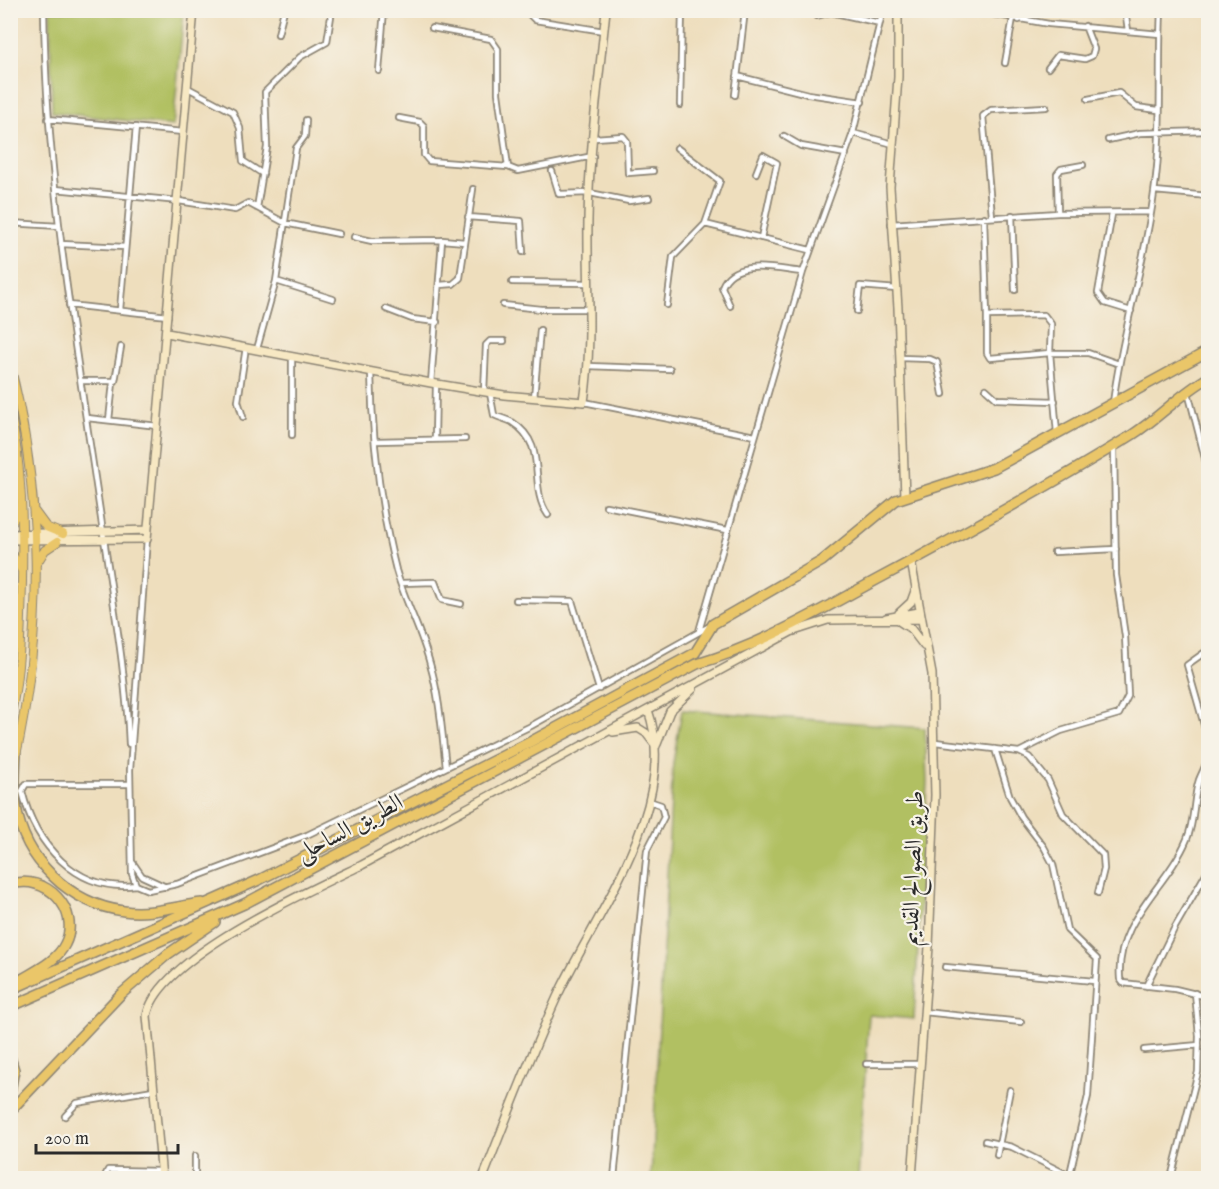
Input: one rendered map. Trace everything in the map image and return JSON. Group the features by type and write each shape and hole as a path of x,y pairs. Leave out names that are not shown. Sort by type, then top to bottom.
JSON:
{"highway":[{"path":"713,624 822,561 891,503 994,468 1209,351"},
{"path":"1187,390 1209,378"},
{"name":"الطريق الساحلى","path":"10,1006 244,904 697,664 734,652 774,634 953,540 1114,446 1152,422 1187,390"},
{"name":"الطريق الساحلى","path":"10,988 216,900 355,834 695,652 713,624"},
{"path":"572,718 577,729"},
{"path":"16,755 14,789 21,828 38,860 66,888 85,900 125,912 216,900"},
{"path":"10,885 29,882 42,885 54,893 66,910 69,932 59,954 10,988"},
{"path":"10,1111 100,1014 142,975 200,932 244,904"},
{"path":"10,1057 14,1070 10,1092"}],"main road":[{"path":"10,365 22,417 34,507 35,570 30,667 10,779"},
{"path":"10,411 24,537 10,719"},
{"path":"10,525 22,504"},
{"path":"34,507 38,518 46,527 63,534"},
{"path":"35,570 40,556 57,542"},
{"path":"10,551 22,572"}],"street":[{"path":"44,10 48,118 61,244 121,653 130,770"},
{"path":"136,885 132,874 130,770 147,539 185,132 194,10"},
{"path":"278,34 284,10"},
{"path":"257,208 267,147 265,92 300,57 327,42 332,10"},
{"path":"379,71 384,10"},
{"path":"530,10 529,14 536,20 604,31"},
{"path":"584,402 590,309 590,193 606,10"},
{"path":"680,105 682,10"},
{"path":"735,95 745,10"},
{"path":"809,10 817,16 831,12 880,23"},
{"path":"699,631 803,272 846,154 862,102 883,12 865,10"},
{"path":"898,10 898,77 893,144 891,224 897,289 905,497"},
{"path":"969,10 1019,20 1160,34"},
{"path":"1019,20 1022,10"},
{"path":"1113,403 1155,190 1159,133 1161,10"},
{"path":"1126,11 1128,30"},
{"path":"1005,63 1013,18"},
{"path":"1048,68 1058,56 1085,59 1092,56 1094,49 1085,26"},
{"path":"432,28 491,39 498,46 498,93 508,167"},
{"path":"737,76 808,94 862,102"},
{"path":"188,88 233,112 240,128 243,161 263,174"},
{"path":"1088,99 1119,93 1136,107 1158,110"},
{"path":"992,216 983,116 991,110 1046,107"},
{"path":"48,118 185,132"},
{"path":"399,118 420,122 424,126 424,155 429,161 508,167 518,171 593,156"},
{"path":"257,349 276,281 297,146 305,136 306,120"},
{"path":"120,310 136,127"},
{"path":"1108,140 1140,133 1209,131"},
{"path":"853,133 893,144"},
{"path":"595,138 623,136 627,141 628,173 653,171"},
{"path":"784,136 801,146 846,154"},
{"path":"667,305 673,257 705,224 720,181 677,148"},
{"path":"756,173 763,155 777,163 761,238"},
{"path":"1058,213 1057,174 1061,170 1083,165"},
{"path":"552,171 558,194 590,193 629,201 649,198"},
{"path":"55,189 178,201 232,210 239,209 246,203 285,223 339,234"},
{"path":"439,285 458,282 472,189"},
{"path":"1155,190 1209,196"},
{"path":"891,224 1012,215 1151,212"},
{"path":"1112,213 1098,293 1105,303 1131,311"},
{"path":"1012,215 1015,290"},
{"path":"468,217 521,221 523,252"},
{"path":"984,217 987,353 990,358 1050,353 1088,353 1119,364"},
{"path":"10,223 59,226"},
{"path":"705,224 810,250"},
{"path":"354,237 372,241 465,242"},
{"path":"435,439 434,384 442,240"},
{"path":"61,244 125,247"},
{"path":"730,306 722,287 729,275 737,271 765,268 803,272"},
{"path":"276,281 333,299"},
{"path":"512,282 589,283"},
{"path":"857,311 860,286 897,289"},
{"path":"69,305 168,316"},
{"path":"503,305 541,309 590,309"},
{"path":"386,309 412,319 437,322"},
{"path":"987,316 1047,317 1051,324 1050,353 1057,433"},
{"path":"534,398 540,330"},
{"path":"167,333 434,384 487,393 584,402 755,436"},
{"path":"504,341 490,341 486,345 487,393 494,415 513,423 536,452 540,501 548,515"},
{"path":"109,420 113,383 116,379 121,347"},
{"path":"243,417 238,401 246,347"},
{"path":"292,356 292,435"},
{"path":"900,358 930,359 938,362 943,394"},
{"path":"588,366 670,369"},
{"path":"371,371 383,499 401,583 430,663 446,768"},
{"path":"81,381 113,383"},
{"path":"986,389 997,399 1055,401"},
{"path":"1187,390 1209,470"},
{"path":"87,418 158,426"},
{"path":"376,441 465,440"},
{"path":"1018,752 1075,726 1106,720 1119,714 1128,696 1125,636 1116,575 1114,446"},
{"path":"606,506 727,530"},
{"path":"10,534 34,537 102,530 148,530"},
{"path":"10,540 24,537"},
{"path":"34,537 57,542 147,539"},
{"path":"1054,552 1116,549"},
{"name":"طريق الصوالح القديم","path":"911,561 932,674 935,742 934,819 924,1012 912,1179"},
{"path":"401,583 435,582 440,597 461,604"},
{"path":"898,617 907,607 915,591"},
{"path":"516,600 572,601 599,689"},
{"path":"104,1179 108,1170 161,1175 147,1029 148,1011 157,991 175,973 236,931 705,678 805,627 828,620 920,615"},
{"path":"898,617 911,629 928,651"},
{"path":"130,784 26,784 22,791 28,815 38,835 50,852 60,861 95,880 121,887 136,885 148,890 167,887 307,835 571,704 713,624"},
{"path":"1209,650 1187,665 1209,739"},
{"path":"483,1179 542,1031 629,855 649,801 656,746 670,711 705,678"},
{"path":"571,704 572,718"},
{"path":"648,710 656,746"},
{"path":"590,740 624,728 638,728 646,733 656,746"},
{"path":"935,742 970,744 1018,752 1029,757 1041,768 1063,814 1103,855 1103,876 1098,893"},
{"path":"985,1141 1026,1153 1070,1177 1088,1096 1097,959 1066,930 1053,864 1010,797 995,749"},
{"path":"1209,758 1199,780 1188,837 1136,916 1121,949 1120,980 1209,997"},
{"path":"614,1179 647,850 664,817 661,805 649,801"},
{"path":"132,858 133,866 142,876 167,887"},
{"path":"1146,986 1174,929 1209,870"},
{"path":"945,967 1094,981"},
{"path":"1171,1179 1197,1082 1199,1045 1195,993"},
{"path":"924,1012 1021,1022"},
{"path":"1144,1050 1199,1045"},
{"path":"866,1064 921,1064"},
{"path":"65,1116 77,1102 153,1090"},
{"path":"997,1155 1010,1090"},
{"path":"195,1156 195,1179"}],"green space":[{"path":"50,11 184,11 173,126 52,112"},
{"path":"682,710 925,728 927,782 914,1019 869,1015 858,1178 651,1178 673,763"}]}
